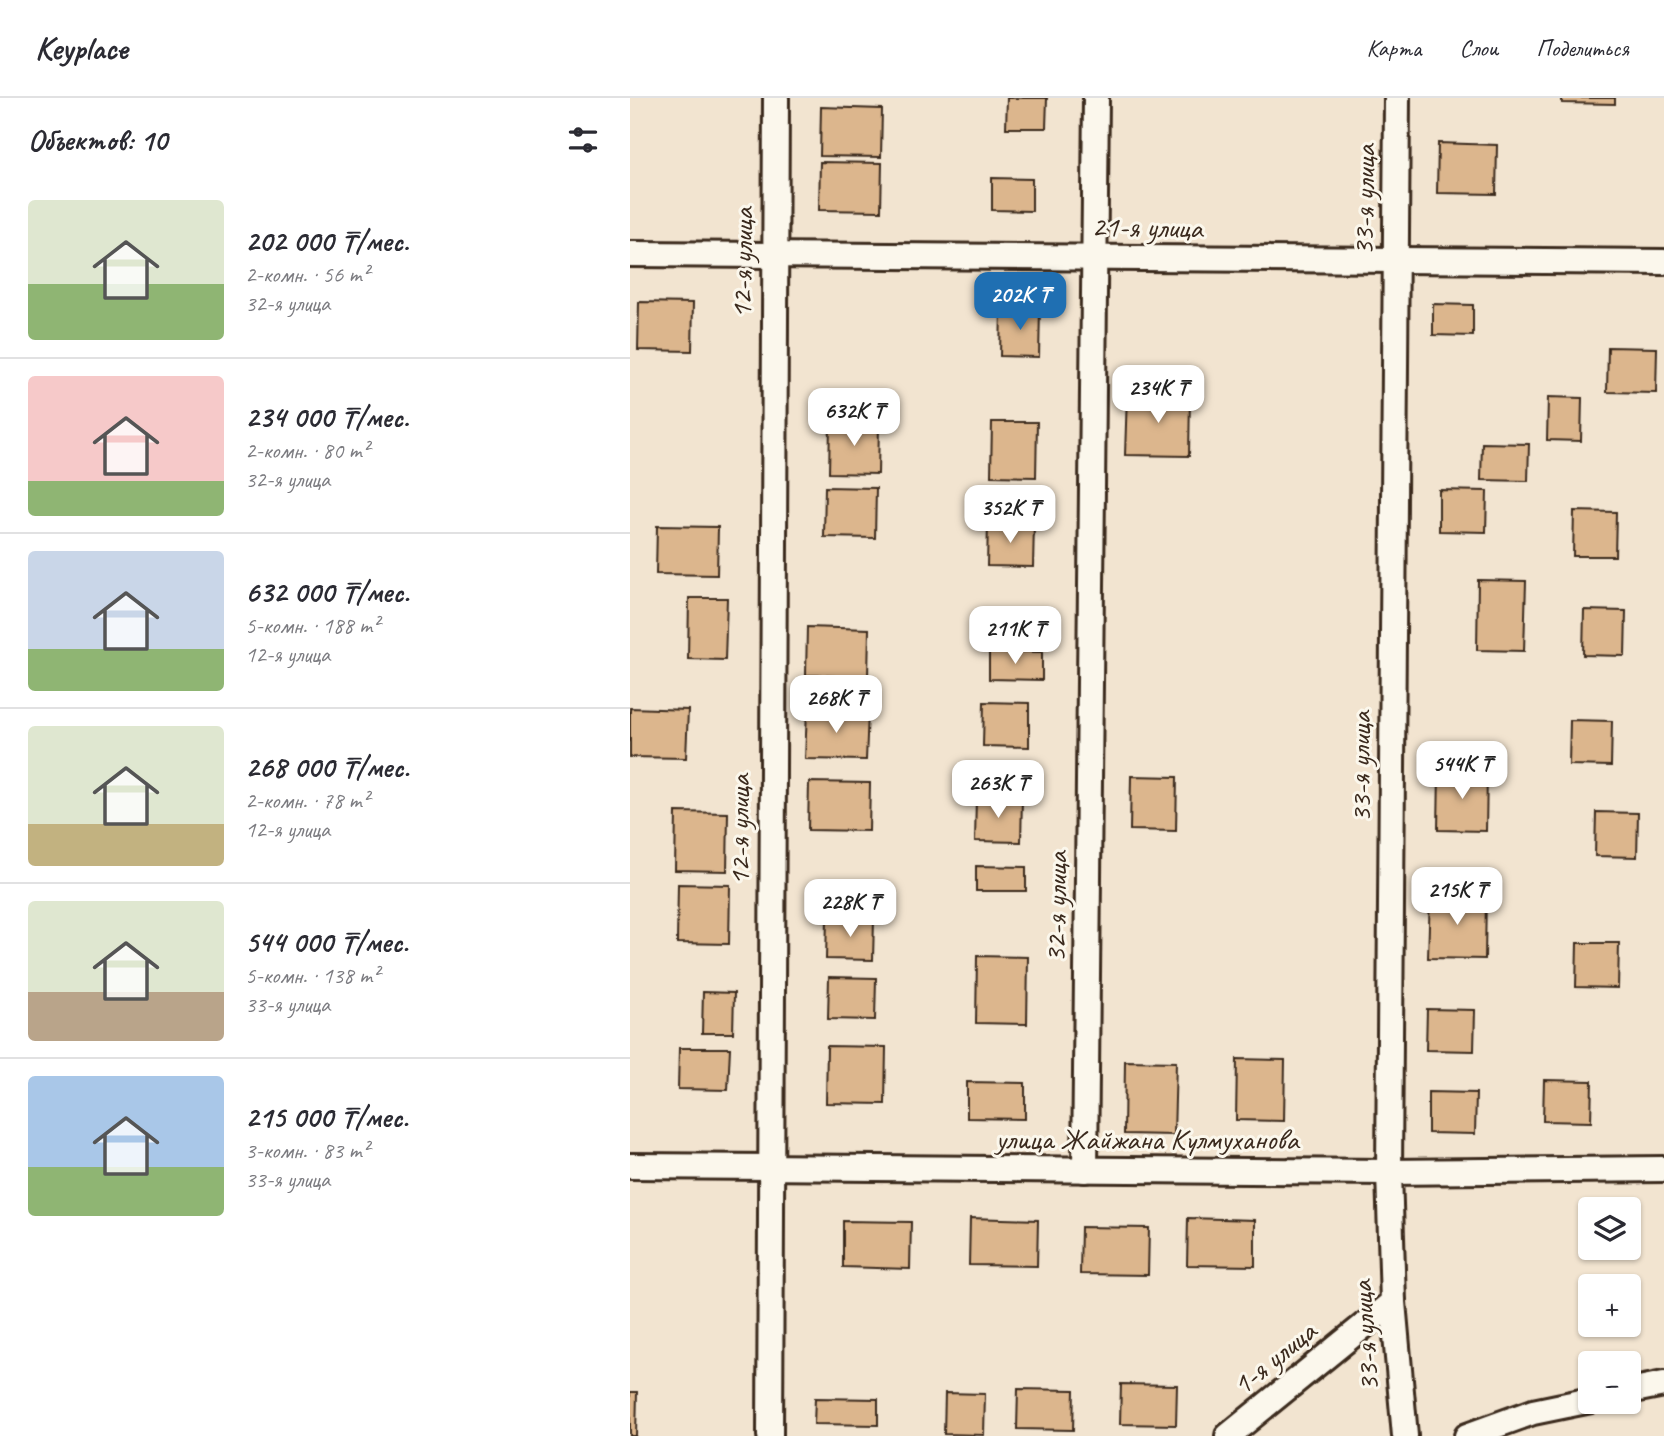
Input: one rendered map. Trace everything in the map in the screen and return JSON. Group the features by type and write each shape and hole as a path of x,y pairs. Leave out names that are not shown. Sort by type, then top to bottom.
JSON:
{"street":[{"name":"12-я улица","path":"770,1436 773,255 776,98"},
{"name":"32-я улица","path":"1085,1170 1096,98"},
{"name":"33-я улица","path":"1397,98 1389,1172 1393,1302 1405,1436"},
{"name":"21-я улица","path":"630,254 1664,262"},
{"name":"улица Жайжана Кулмуханова","path":"630,1166 1389,1172 1664,1169"},
{"name":"1-я улица","path":"1228,1436 1393,1302"},
{"path":"1641,1389 1664,1384"},
{"path":"1467,1436 1533,1412 1578,1403"}],"building":[{"path":"1007,98 1047,98 1046,128 1006,128"},
{"path":"1562,98 1615,98 1615,104 1562,103"},
{"path":"821,107 882,109 881,157 820,156"},
{"path":"1438,143 1497,145 1496,194 1437,193"},
{"path":"820,162 882,163 881,211 819,210"},
{"path":"992,178 1032,179 1032,211 992,210"},
{"path":"639,302 693,303 692,351 638,350"},
{"path":"1433,304 1473,305 1473,336 1433,335"},
{"path":"1001,307 1040,308 1039,357 1000,356"},
{"path":"1608,347 1657,348 1656,393 1607,392"},
{"path":"1127,394 1190,395 1189,456 1125,455"},
{"path":"1548,397 1582,398 1581,441 1547,440"},
{"path":"992,422 1037,422 1036,477 991,476"},
{"path":"830,423 879,424 878,474 829,473"},
{"path":"1482,443 1529,444 1528,481 1481,480"},
{"path":"825,487 876,488 875,538 824,537"},
{"path":"1439,490 1487,491 1486,532 1439,531"},
{"path":"1574,511 1616,512 1615,556 1573,556"},
{"path":"988,522 1034,523 1033,567 987,566"},
{"path":"657,526 718,527 717,575 656,574"},
{"path":"1478,580 1526,581 1524,651 1477,650"},
{"path":"689,598 727,598 725,660 688,659"},
{"path":"1584,610 1626,611 1625,656 1583,655"},
{"path":"807,627 869,629 868,677 806,675"},
{"path":"989,651 1042,652 1042,680 989,679"},
{"path":"984,702 1029,703 1029,747 983,746"},
{"path":"630,708 688,710 686,758 630,757"},
{"path":"807,710 868,712 866,760 805,759"},
{"path":"1570,720 1612,721 1611,766 1569,765"},
{"path":"1439,771 1487,772 1486,831 1438,830"},
{"path":"1131,776 1177,777 1176,831 1130,830"},
{"path":"809,782 870,783 869,831 808,830"},
{"path":"976,797 1022,798 1021,842 975,841"},
{"path":"676,812 728,813 727,871 675,870"},
{"path":"1596,812 1638,813 1637,857 1595,856"},
{"path":"976,866 1026,867 1026,891 976,891"},
{"path":"678,884 730,885 729,944 677,943"},
{"path":"1430,894 1486,895 1485,959 1428,958"},
{"path":"827,918 874,919 873,960 826,959"},
{"path":"1577,943 1619,943 1618,988 1576,987"},
{"path":"977,956 1028,957 1027,1024 976,1023"},
{"path":"829,977 876,978 875,1020 828,1019"},
{"path":"703,992 734,993 733,1033 702,1033"},
{"path":"1427,1009 1475,1010 1474,1051 1426,1050"},
{"path":"827,1046 886,1047 885,1104 826,1103"},
{"path":"679,1048 730,1048 728,1090 678,1089"},
{"path":"1237,1059 1285,1060 1284,1121 1236,1120"},
{"path":"1125,1061 1176,1062 1174,1135 1124,1134"},
{"path":"1544,1080 1592,1081 1591,1122 1543,1121"},
{"path":"967,1082 1025,1083 1025,1119 967,1118"},
{"path":"1428,1092 1476,1093 1475,1134 1428,1133"},
{"path":"970,1218 1038,1220 1037,1266 969,1265"},
{"path":"1188,1218 1255,1220 1255,1266 1187,1265"},
{"path":"843,1221 911,1222 910,1269 843,1267"},
{"path":"1081,1227 1149,1228 1148,1275 1080,1274"},
{"path":"1121,1384 1177,1385 1176,1425 1120,1424"},
{"path":"1018,1389 1074,1390 1073,1430 1017,1429"},
{"path":"630,1392 637,1392 636,1436 630,1436"},
{"path":"945,1393 985,1394 984,1435 944,1434"},
{"path":"815,1398 878,1399 878,1425 814,1424"}]}
